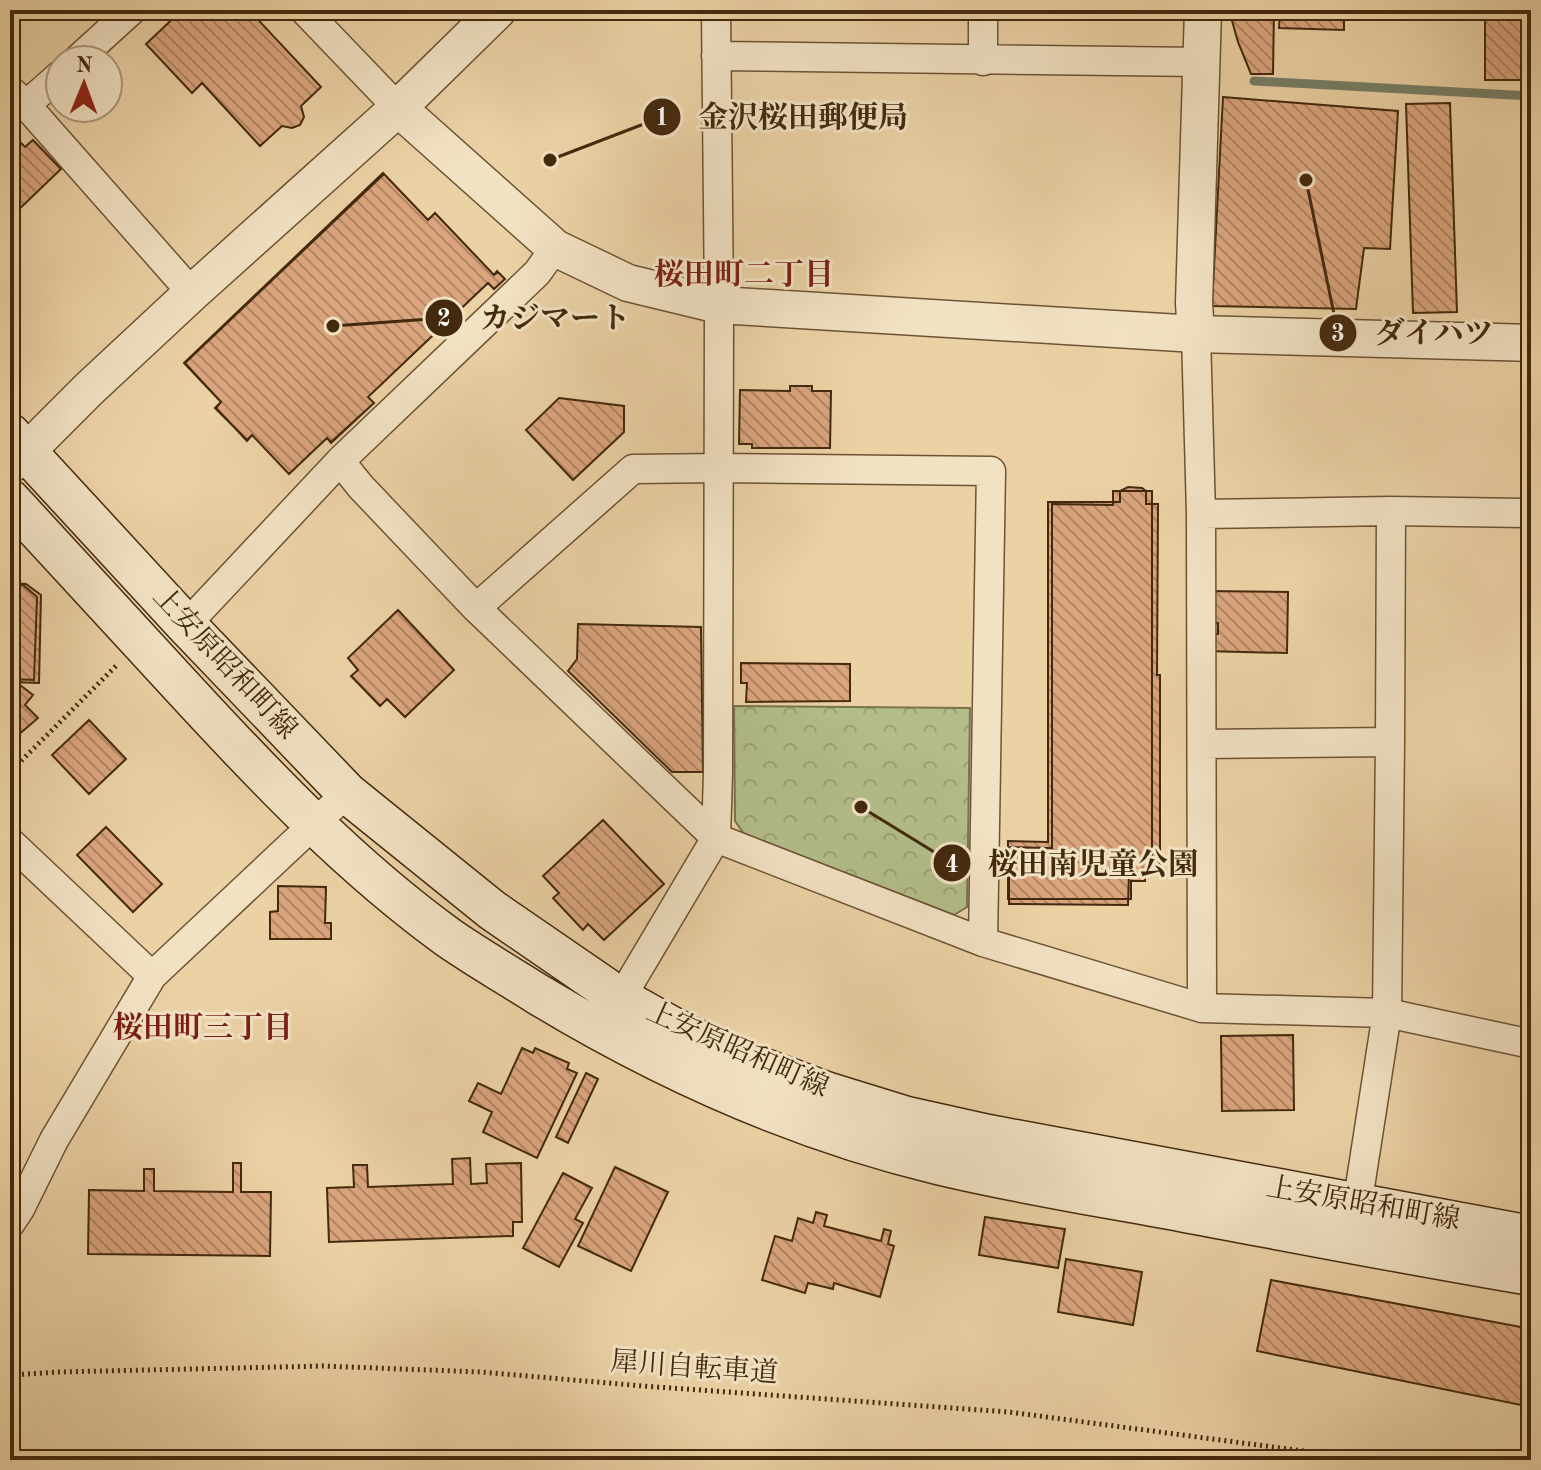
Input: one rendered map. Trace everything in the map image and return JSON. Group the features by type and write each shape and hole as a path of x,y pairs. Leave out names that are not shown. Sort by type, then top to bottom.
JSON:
{"main road":[{"name":"上安原昭和町線","path":"16,450 347,793 492,910 611,1015 651,1059 744,1101 837,1135 935,1163 1023,1182 1531,1275"},
{"name":"上安原昭和町線","path":"10,500 251,761 315,823 378,881 449,937 510,977 611,1015 688,1036 826,1092 907,1117 988,1135 1531,1236"}],"street":[{"path":"95,44 132,10"},
{"path":"304,10 398,108 555,248 628,283 719,305 1196,334 1531,343"},
{"path":"16,450 89,389 398,108 498,10"},
{"path":"611,1015 716,838 719,305 716,10"},
{"path":"983,10 983,61"},
{"path":"1202,1008 1201,514 1194,303 1203,10"},
{"path":"716,56 1201,62"},
{"path":"44,84 18,98 192,293"},
{"path":"186,625 340,461 537,273 555,248"},
{"path":"340,461 476,608 716,838 983,942 1202,1008 1387,1013 1531,1044"},
{"path":"476,608 633,469 991,471 983,942"},
{"path":"1201,514 1391,511 1531,513"},
{"path":"1350,1243 1387,1013 1391,511"},
{"path":"1203,744 1390,742"},
{"path":"10,1224 54,1140 152,976 347,793"},
{"path":"10,842 152,976"}],"path":[{"path":"10,775 141,642"},
{"name":"犀川自転車道","path":"10,1375 323,1366 481,1372 1009,1412 1371,1460"}],"green space":[{"path":"734,706 970,708 967,907 954,915 744,834 735,821"}],"building":[{"path":"182,10 249,10 321,87 301,106 304,117 300,125 292,128 282,126 260,146 202,83 192,93 146,44"},
{"path":"1229,10 1274,10 1273,74 1251,74"},
{"path":"1280,10 1344,10 1344,30 1279,28"},
{"path":"1280,10 1344,10 1344,30 1279,28"},
{"path":"1485,10 1525,10 1525,80 1485,80"},
{"path":"1223,97 1398,111 1390,249 1364,248 1356,309 1212,306"},
{"path":"1450,103 1457,312 1413,313 1406,104"},
{"path":"33,140 61,169 10,218 10,153 21,143 25,147"},
{"path":"33,140 61,169 10,218 10,153 21,143 25,147"},
{"path":"383,173 428,220 435,213 494,275 497,271 505,279 494,289 488,283 368,397 374,403 331,442 327,438 289,474 252,435 247,440 215,408 221,402 184,363"},
{"path":"384,174 428,220 435,213 494,275 498,272 505,279 494,289 488,283 368,397 374,403 331,443 327,438 289,474 252,435 247,441 216,408 221,402 185,363"},
{"path":"790,386 812,386 812,391 831,391 830,448 752,448 752,444 739,444 740,390 790,391"},
{"path":"559,398 624,406 624,432 573,480 526,430"},
{"path":"1128,487 1142,488 1146,491 1146,504 1158,504 1160,873 1145,873 1145,881 1131,881 1131,899 1008,899 1008,841 1048,842 1048,502 1120,502 1120,491"},
{"path":"1113,491 1152,491 1152,872 1129,873 1128,905 1009,904 1009,847 1052,848 1052,504 1113,505"},
{"path":"10,583 26,584 41,595 39,683 10,682"},
{"path":"10,585 23,585 37,597 34,680 10,679"},
{"path":"1205,591 1288,592 1287,653 1205,651 1205,634 1218,634 1218,623 1205,622"},
{"path":"398,610 454,670 405,717 387,699 380,706 351,676 358,670 348,658"},
{"path":"578,624 701,627 703,772 672,772 568,671 577,659"},
{"path":"741,663 850,664 850,701 746,702 747,683 741,683"},
{"path":"10,682 16,682 33,695 25,705 38,718 16,737 10,732"},
{"path":"89,720 126,759 89,794 52,755"},
{"path":"603,820 664,884 604,940 588,924 583,930 553,898 559,893 543,876"},
{"path":"106,827 162,884 133,912 77,855"},
{"path":"278,886 326,887 325,923 331,923 331,939 270,939 270,912 278,911"},
{"path":"1293,1035 1294,1110 1222,1111 1221,1036"},
{"path":"522,1048 533,1053 535,1048 569,1063 567,1069 577,1073 537,1158 483,1132 492,1112 469,1101 478,1083 501,1094"},
{"path":"586,1073 598,1079 568,1143 556,1137"},
{"path":"470,1158 471,1184 487,1183 486,1164 521,1163 522,1222 513,1222 513,1236 329,1242 327,1188 354,1187 353,1165 367,1165 368,1187 453,1184 452,1159"},
{"path":"233,1163 241,1163 241,1192 271,1192 270,1256 88,1254 89,1190 144,1191 144,1169 154,1169 154,1191 233,1192"},
{"path":"615,1167 668,1192 631,1271 578,1246"},
{"path":"563,1173 592,1188 575,1219 583,1223 559,1267 523,1248"},
{"path":"816,1212 827,1215 824,1226 881,1241 884,1229 891,1231 888,1244 894,1246 880,1297 834,1283 833,1289 808,1283 805,1293 762,1280 775,1236 792,1241 798,1218 813,1223"},
{"path":"985,1217 1065,1229 1058,1268 979,1255"},
{"path":"1066,1259 1142,1272 1133,1325 1058,1312"},
{"path":"1271,1280 1531,1329 1531,1407 1257,1351"}],"waterway":[{"path":"1254,81 1531,96"}],"place":[{"name":"金沢桜田郵便局","path":"550,160"},
{"name":"ダイハツ","path":"1306,180"},
{"name":"カジマート","path":"333,326"},
{"name":"桜田南児童公園","path":"861,807"}],"district":[{"name":"桜田町二丁目","path":"744,276"},
{"name":"桜田町三丁目","path":"203,1029"}]}
